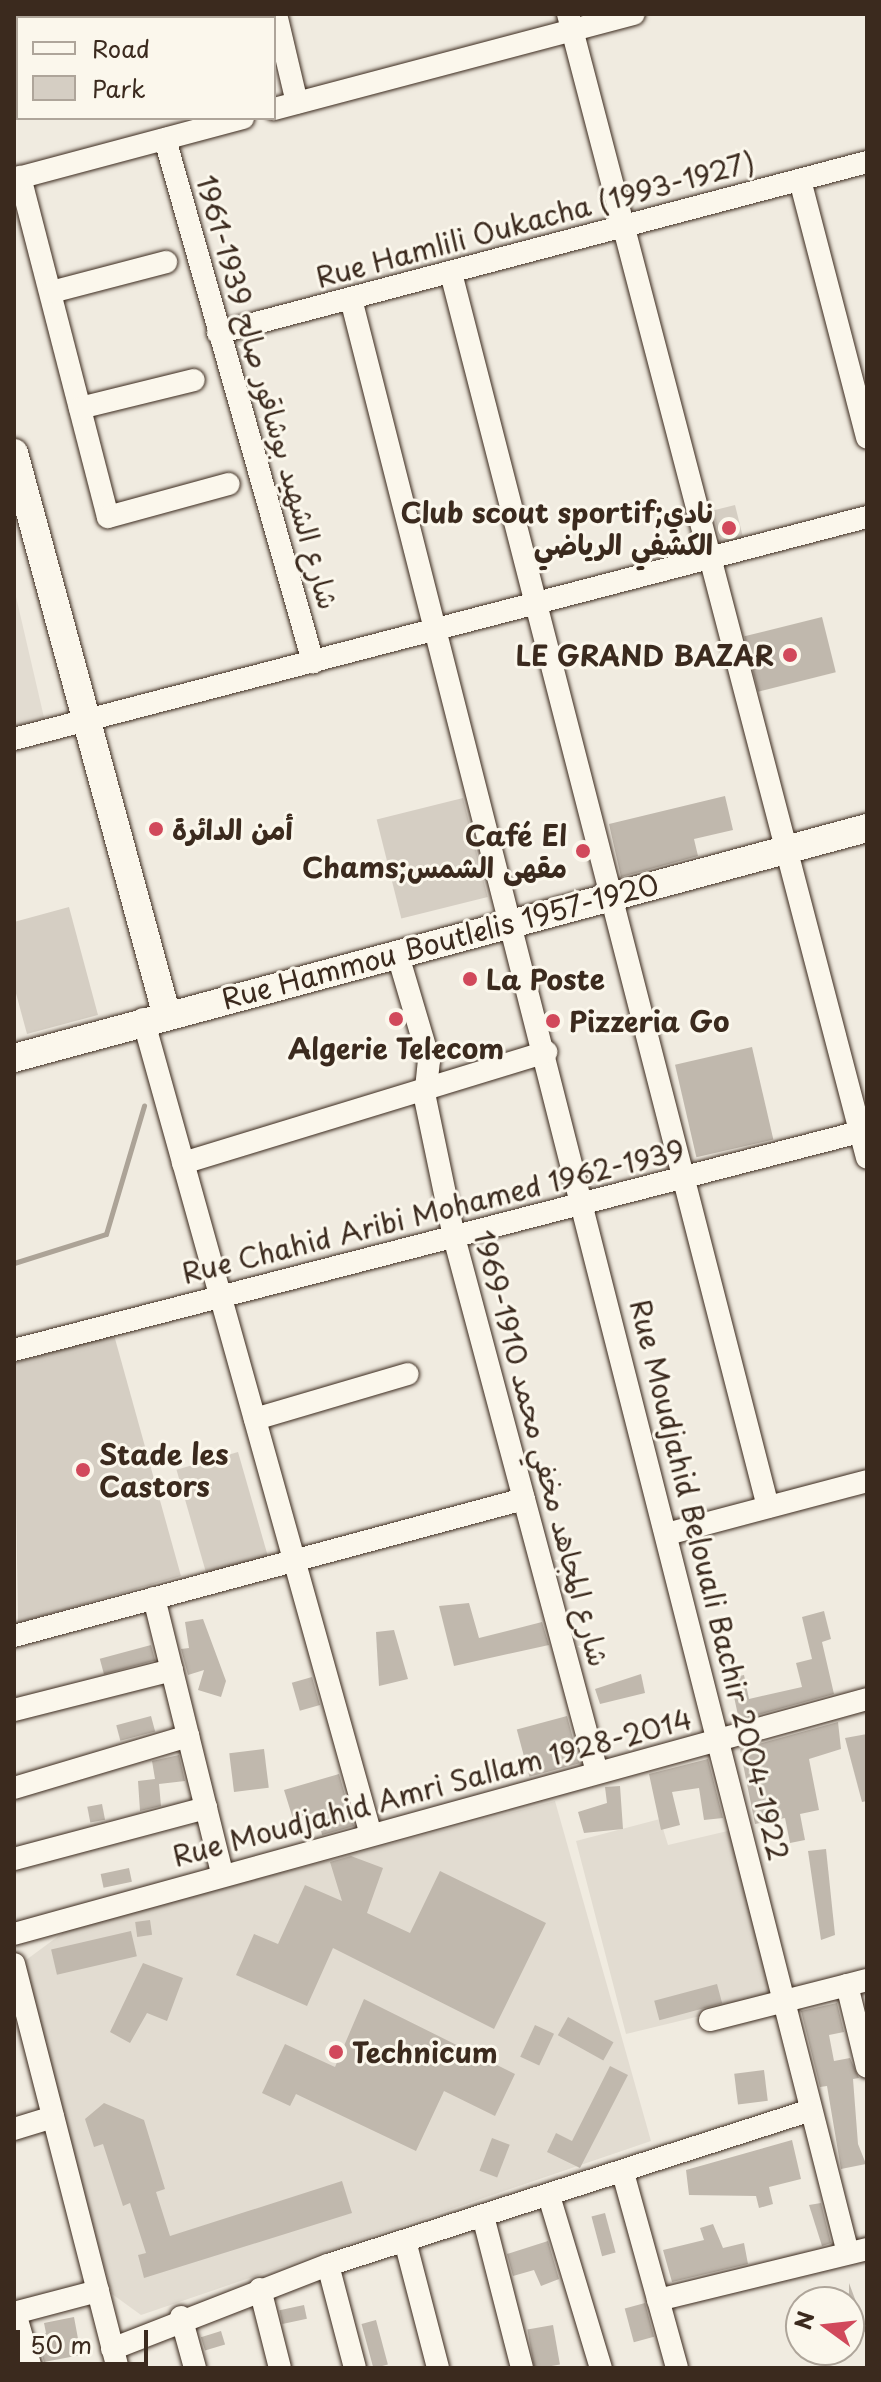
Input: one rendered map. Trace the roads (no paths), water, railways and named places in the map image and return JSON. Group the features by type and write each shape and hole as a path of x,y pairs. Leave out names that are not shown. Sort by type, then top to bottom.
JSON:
{"main road":[{"path":"16,469 86,721 154,1016"},
{"name":"Rue Hammou Boutlelis 1957-1920","path":"14,1058 154,1016 867,828"}],"street":[{"path":"276,14 297,103"},
{"path":"276,108 570,22 634,14"},
{"path":"570,22 713,559 785,850 864,1131 867,1158"},
{"path":"229,484 108,517 51,292 17,178 236,120"},
{"name":"شارع الشهيد بوشاقور صالح 1939-1961","path":"165,139 313,662"},
{"name":"Rue Hamlili Oukacha (1993-1927)","path":"218,333 867,162"},
{"path":"800,180 867,437"},
{"path":"51,292 166,262"},
{"path":"451,273 768,1507"},
{"name":"Rue Moudjahid Belouali Bachir 2004-1922","path":"351,299 513,922 811,2110 858,2251"},
{"path":"80,408 194,380"},
{"path":"14,739 867,517"},
{"name":"شارع المجاهد مخفي محمد 1910-1969","path":"397,952 429,1060 426,1089 454,1237 597,1772"},
{"path":"154,1016 183,1163 371,1835"},
{"path":"183,1163 546,1052"},
{"name":"Rue Chahid Aribi Mohamed 1962-1939","path":"14,1350 864,1131"},
{"path":"255,1419 408,1374"},
{"path":"667,1534 867,1481"},
{"path":"14,1636 524,1499"},
{"path":"154,1598 223,1876"},
{"path":"14,1710 172,1670"},
{"name":"Rue Moudjahid Amri Sallam 1928-2014","path":"14,1934 867,1699"},
{"path":"14,1788 188,1736"},
{"path":"14,1859 206,1808"},
{"path":"14,1964 115,2358 181,2317 328,2265 623,2173 811,2110"},
{"path":"710,2020 857,1983 867,2067"},
{"path":"14,2129 53,2117"},
{"path":"623,2173 677,2368"},
{"path":"549,2196 601,2368"},
{"path":"483,2216 522,2368"},
{"path":"405,2241 438,2368"},
{"path":"658,2300 858,2251"},
{"path":"328,2265 355,2368"},
{"path":"260,2289 280,2368"},
{"path":"31,2368 14,2313 98,2291"},
{"path":"181,2317 195,2368"}],"waterway":[{"path":"14,1263 106,1234 144,1106"}],"place":[{"name":"Club scout sportif;نادي الكشفي الرياضي","path":"729,528"},
{"name":"LE GRAND BAZAR","path":"790,655"},
{"name":"أمن الدائرة","path":"156,829"},
{"name":"Café El Chams;مقهى الشمس","path":"583,851"},
{"name":"La Poste","path":"470,979"},
{"name":"Algerie Telecom","path":"396,1019"},
{"name":"Pizzeria Go","path":"553,1021"},
{"name":"Stade les Castors","path":"83,1470"},
{"name":"Technicum","path":"336,2052"}]}
